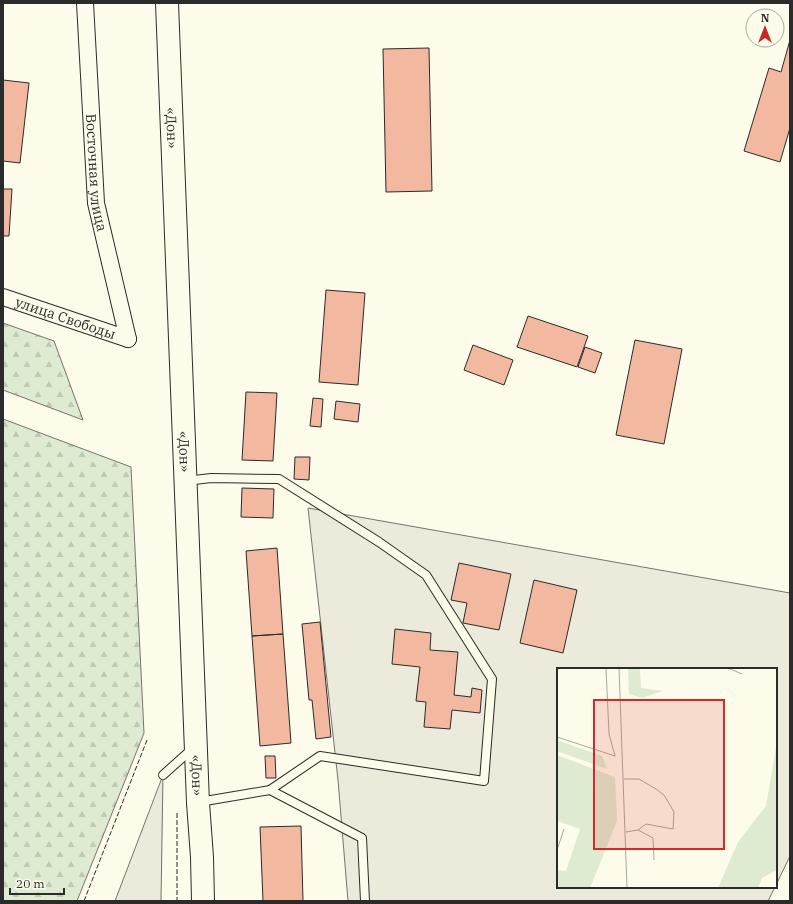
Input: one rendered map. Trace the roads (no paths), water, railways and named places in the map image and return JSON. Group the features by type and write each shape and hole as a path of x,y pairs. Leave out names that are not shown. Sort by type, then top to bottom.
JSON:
{"main road":[{"name":"«Дон»","path":"167,3 203,901"}],"street":[{"name":"Восточная улица","path":"85,3 96,203 128,339"},
{"name":"улица Свободы","path":"3,297 128,339"}],"lane":[{"path":"186,481 211,478 279,479 379,542 426,575 492,679 484,781 320,756 270,790 198,802"},
{"path":"163,774 196,746"},
{"path":"270,790 362,838 365,901"}]}
